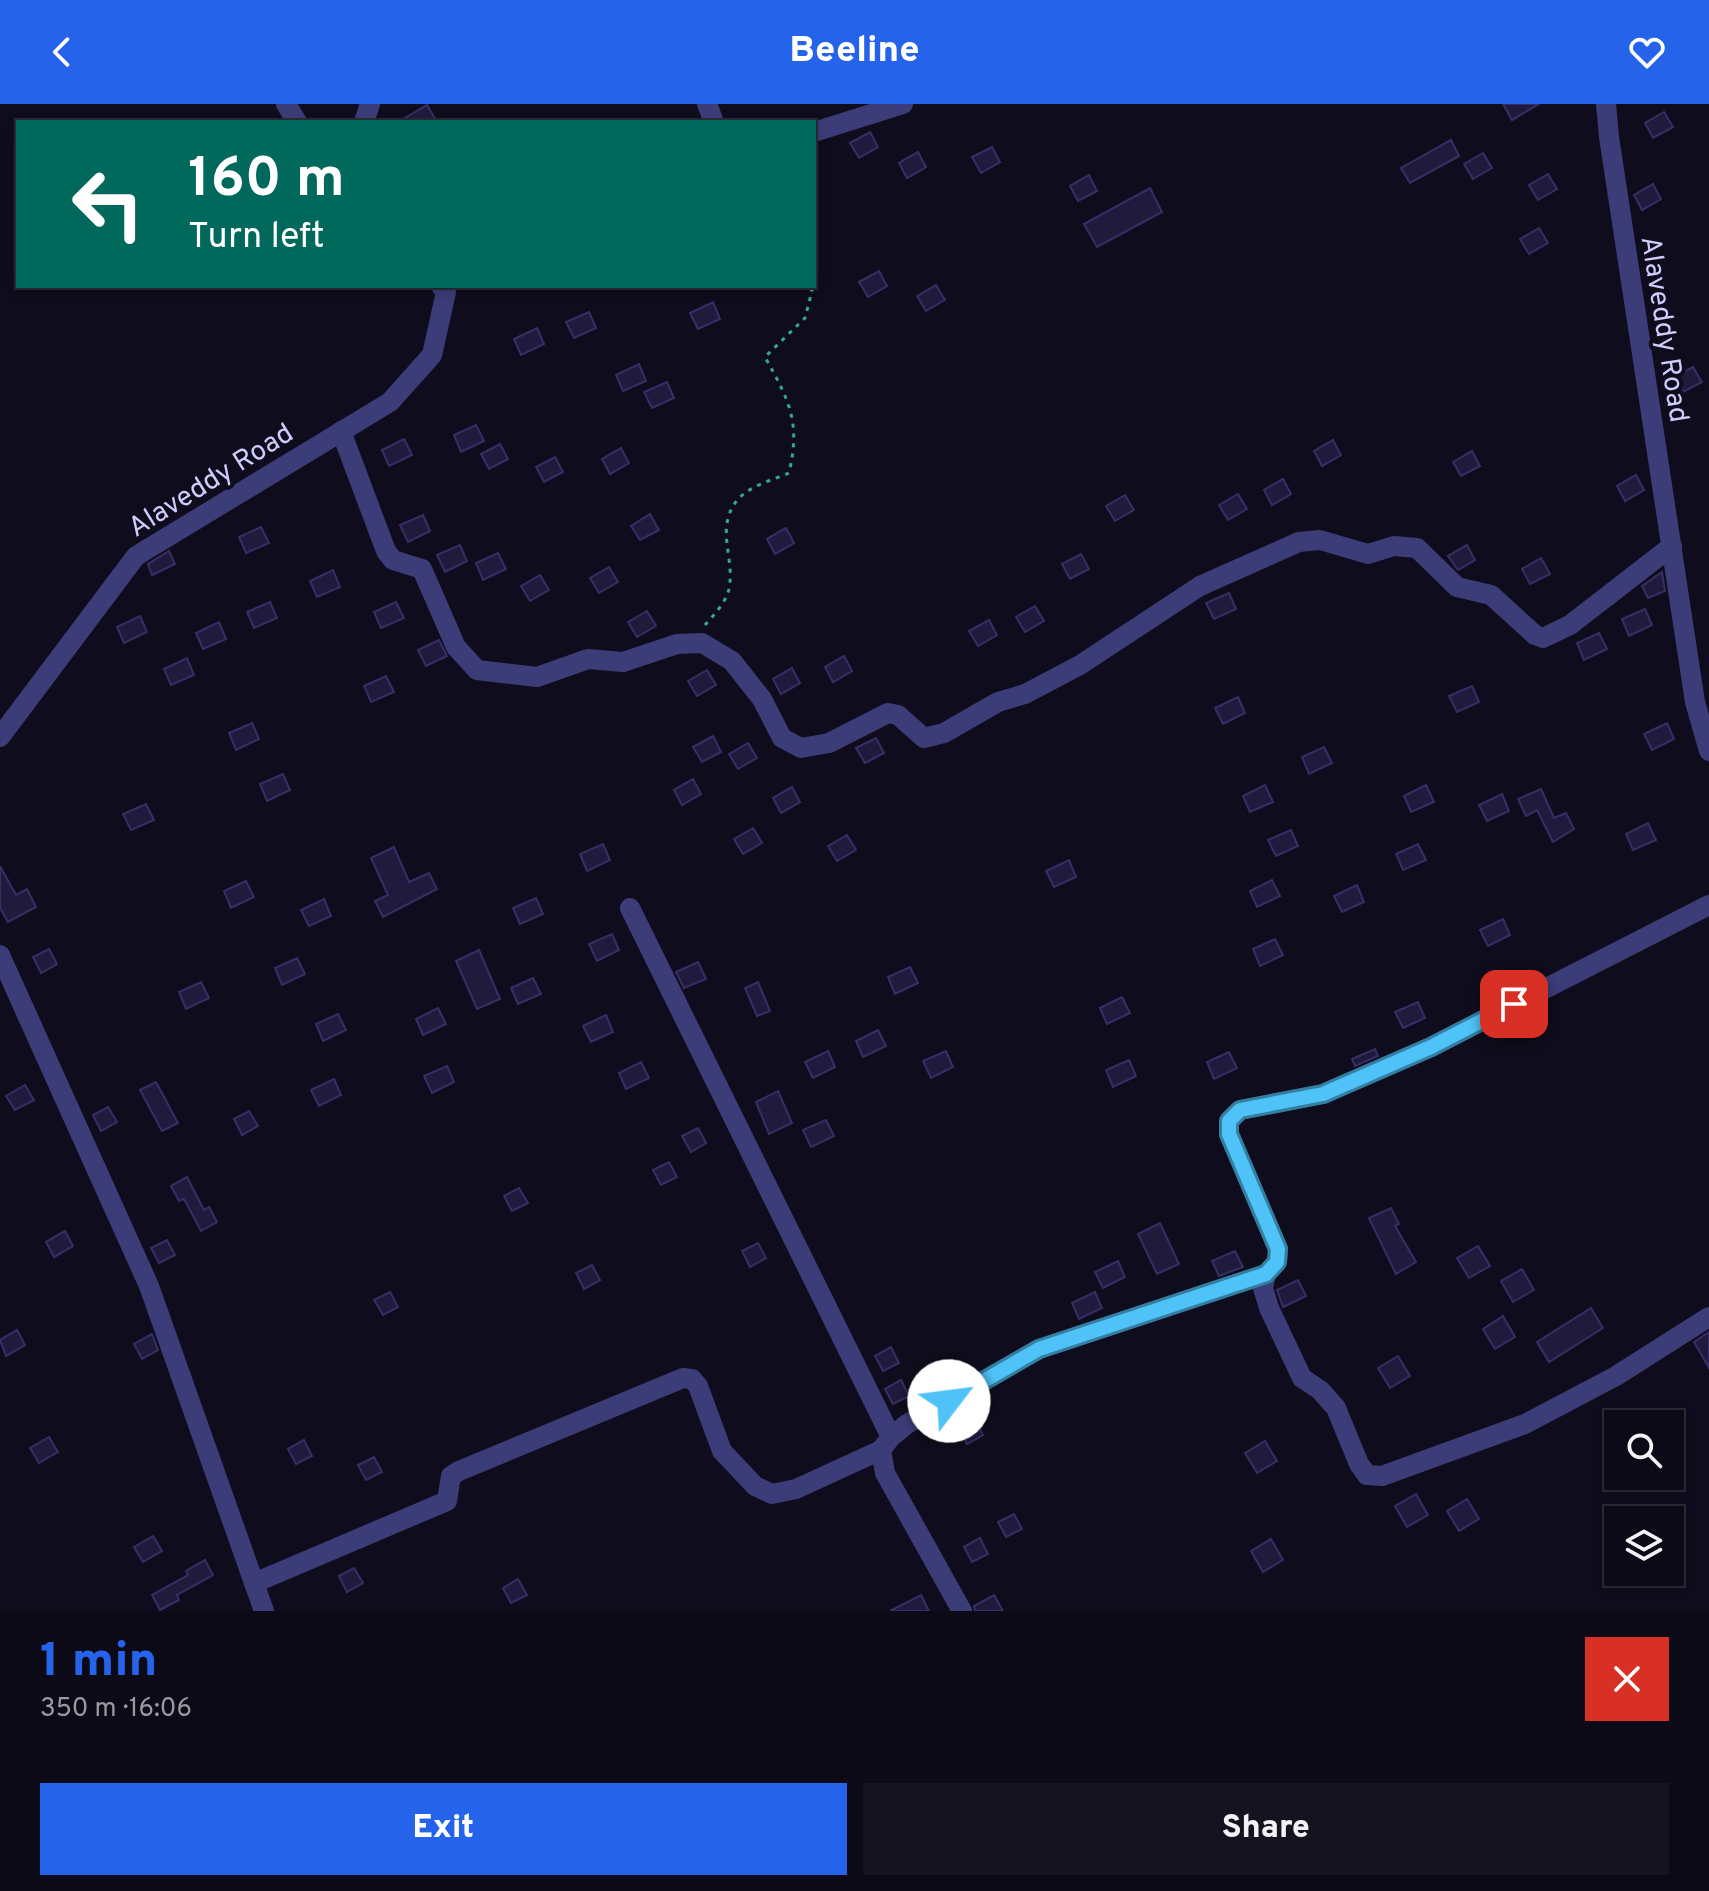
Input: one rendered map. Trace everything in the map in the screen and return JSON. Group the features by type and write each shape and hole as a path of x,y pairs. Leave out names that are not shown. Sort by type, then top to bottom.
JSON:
{"street":[{"path":"816,131 903,104"},
{"name":"Alaveddy Road","path":"1606,104 1695,702 1709,751"},
{"name":"Alaveddy Road","path":"0,737 136,556 390,402 432,355 446,292 443,288"},
{"path":"341,431 386,551 393,560 422,569 456,647 477,670 537,677 588,659 623,662 677,644 702,643 732,661 762,699 782,738 801,748 829,743 888,713 898,715 924,738 944,733 998,702 1025,694 1080,665 1200,586 1299,542 1320,540 1368,554 1394,546 1417,548 1457,587 1491,595 1535,635 1543,638 1570,625 1672,546"},
{"path":"254,1583 447,1501 451,1476 459,1471 683,1378 692,1379 698,1386 722,1451 755,1486 772,1494 796,1489 886,1444 907,1424 1039,1349 1266,1274 1277,1262 1278,1249 1229,1134 1229,1121 1240,1110 1323,1094 1364,1077 1431,1047 1709,905"},
{"path":"630,908 886,1444 885,1473 962,1611"},
{"path":"0,955 149,1286 264,1611"},
{"path":"1266,1274 1263,1288 1269,1308 1302,1378 1320,1390 1336,1408 1359,1464 1367,1475 1382,1476 1525,1424 1616,1376 1709,1317"}],"path":[{"path":"690,643 729,591 730,554 724,528 736,502 752,489 789,473 794,451 794,417 765,357 805,318 810,288"}],"building":[{"path":"1503,104 1539,104 1512,120"},
{"path":"427,105 436,120 401,120"},
{"path":"1664,112 1673,127 1653,138 1645,123"},
{"path":"870,132 878,147 859,158 850,143"},
{"path":"1451,140 1459,156 1410,183 1401,168"},
{"path":"992,147 1000,162 981,173 972,157"},
{"path":"918,152 926,167 907,178 899,163"},
{"path":"1483,153 1492,168 1473,179 1464,164"},
{"path":"1548,174 1557,189 1538,200 1529,185"},
{"path":"1089,175 1097,191 1078,201 1070,186"},
{"path":"1653,184 1661,199 1642,210 1634,195"},
{"path":"1150,188 1162,212 1097,247 1084,224"},
{"path":"1539,228 1548,243 1529,254 1520,239"},
{"path":"879,271 887,286 868,297 859,282"},
{"path":"936,285 945,300 926,311 917,296"},
{"path":"713,302 720,319 698,329 690,313"},
{"path":"589,312 596,328 574,338 566,322"},
{"path":"537,328 544,344 521,355 514,339"},
{"path":"639,364 646,381 623,391 616,375"},
{"path":"1693,367 1702,382 1683,392 1674,377"},
{"path":"667,382 674,398 652,408 644,392"},
{"path":"476,425 484,441 461,452 454,435"},
{"path":"404,439 412,455 389,466 382,450"},
{"path":"1333,440 1341,455 1322,466 1314,451"},
{"path":"500,444 508,459 489,469 481,454"},
{"path":"621,448 629,463 610,474 602,459"},
{"path":"1472,451 1480,466 1461,476 1453,462"},
{"path":"555,457 563,472 544,482 536,467"},
{"path":"1636,475 1644,490 1625,501 1617,486"},
{"path":"1283,479 1291,494 1272,505 1264,490"},
{"path":"1238,494 1247,509 1228,520 1219,505"},
{"path":"1125,495 1134,510 1115,521 1106,506"},
{"path":"650,514 659,530 640,540 631,526"},
{"path":"423,515 430,531 408,542 400,525"},
{"path":"261,527 269,543 246,553 239,537"},
{"path":"786,528 794,543 775,554 767,539"},
{"path":"460,545 467,561 445,572 437,555"},
{"path":"1467,545 1475,560 1458,570 1448,556"},
{"path":"169,551 175,564 152,575 148,564"},
{"path":"498,553 506,569 483,580 476,563"},
{"path":"1081,554 1089,569 1070,579 1062,564"},
{"path":"1541,558 1550,574 1530,584 1522,569"},
{"path":"609,567 618,582 599,593 590,578"},
{"path":"333,570 340,587 317,597 310,581"},
{"path":"1662,572 1665,591 1648,598 1642,586"},
{"path":"540,575 549,590 530,601 521,586"},
{"path":"1229,593 1236,609 1214,619 1206,603"},
{"path":"270,602 277,618 254,628 247,612"},
{"path":"396,602 404,618 381,628 374,612"},
{"path":"1035,606 1044,621 1025,632 1016,617"},
{"path":"1645,609 1652,625 1629,636 1622,619"},
{"path":"647,611 656,626 637,637 628,622"},
{"path":"140,616 147,632 124,643 117,627"},
{"path":"989,620 997,635 978,646 969,631"},
{"path":"219,622 226,639 203,649 196,633"},
{"path":"1599,633 1607,649 1584,660 1577,643"},
{"path":"439,640 447,656 426,666 418,650"},
{"path":"844,656 852,671 833,682 825,667"},
{"path":"187,658 194,675 171,685 164,669"},
{"path":"792,668 800,683 781,694 773,679"},
{"path":"707,670 716,685 697,696 688,681"},
{"path":"386,676 394,692 371,702 364,686"},
{"path":"1472,686 1479,702 1457,712 1449,696"},
{"path":"1238,697 1245,713 1223,724 1215,708"},
{"path":"252,723 259,739 236,750 229,733"},
{"path":"1667,723 1674,739 1652,750 1644,734"},
{"path":"713,736 721,752 702,762 693,747"},
{"path":"876,738 884,753 865,763 856,748"},
{"path":"748,743 757,758 738,769 729,754"},
{"path":"1324,747 1332,763 1309,774 1302,757"},
{"path":"283,774 290,790 267,801 260,784"},
{"path":"693,779 701,794 682,805 674,790"},
{"path":"1265,785 1273,802 1250,812 1243,796"},
{"path":"1426,785 1434,802 1411,812 1404,796"},
{"path":"792,787 800,802 781,813 773,798"},
{"path":"1541,789 1554,818 1566,813 1574,829 1553,842 1537,810 1526,816 1518,799"},
{"path":"1502,794 1509,811 1487,821 1479,805"},
{"path":"146,804 154,820 131,830 123,814"},
{"path":"1648,823 1656,840 1633,850 1626,834"},
{"path":"753,828 762,843 743,854 734,839"},
{"path":"1291,830 1298,846 1276,856 1268,840"},
{"path":"847,835 856,850 837,861 828,846"},
{"path":"603,844 610,860 587,871 580,854"},
{"path":"1418,844 1426,860 1403,870 1396,854"},
{"path":"394,847 409,882 429,873 437,889 383,917 375,901 388,895 371,858"},
{"path":"1069,860 1076,877 1054,887 1046,871"},
{"path":"0,866 16,895 27,889 36,907 8,922 0,908"},
{"path":"1272,880 1280,896 1257,907 1250,891"},
{"path":"246,881 254,897 231,908 224,891"},
{"path":"1357,885 1364,902 1342,912 1334,896"},
{"path":"536,898 543,914 520,924 513,908"},
{"path":"324,899 331,916 309,926 301,910"},
{"path":"1503,919 1510,935 1488,946 1480,930"},
{"path":"612,934 619,950 597,961 589,944"},
{"path":"1275,939 1283,955 1260,966 1253,949"},
{"path":"49,949 57,964 41,973 33,957"},
{"path":"479,950 500,999 477,1009 456,961"},
{"path":"297,958 305,974 282,985 275,968"},
{"path":"698,962 706,979 684,988 676,972"},
{"path":"910,967 918,983 895,994 888,977"},
{"path":"533,978 541,994 518,1004 511,988"},
{"path":"201,982 209,998 186,1009 179,992"},
{"path":"758,982 770,1011 757,1016 745,988"},
{"path":"1122,997 1130,1013 1107,1024 1100,1008"},
{"path":"1418,1002 1425,1018 1403,1028 1395,1012"},
{"path":"438,1008 446,1024 423,1035 416,1019"},
{"path":"338,1014 346,1030 323,1041 316,1024"},
{"path":"606,1015 613,1032 591,1042 583,1026"},
{"path":"878,1030 886,1046 863,1057 856,1041"},
{"path":"1375,1049 1378,1056 1355,1066 1352,1059"},
{"path":"828,1051 835,1067 813,1078 805,1062"},
{"path":"946,1051 953,1067 931,1078 923,1061"},
{"path":"1229,1052 1237,1068 1214,1079 1207,1062"},
{"path":"1129,1060 1136,1076 1113,1087 1106,1070"},
{"path":"641,1062 649,1078 626,1089 619,1073"},
{"path":"447,1066 454,1082 432,1093 424,1076"},
{"path":"334,1079 341,1095 319,1106 311,1090"},
{"path":"156,1082 178,1123 162,1131 140,1090"},
{"path":"25,1085 34,1100 15,1110 6,1096"},
{"path":"778,1091 792,1123 769,1134 756,1102"},
{"path":"108,1107 117,1122 101,1131 93,1115"},
{"path":"249,1111 258,1126 242,1135 234,1119"},
{"path":"826,1120 834,1136 811,1147 803,1130"},
{"path":"698,1128 706,1143 691,1152 682,1136"},
{"path":"669,1162 677,1177 661,1185 653,1170"},
{"path":"187,1177 204,1210 209,1207 217,1222 201,1231 184,1199 179,1201 171,1186"},
{"path":"519,1188 528,1203 512,1211 504,1196"},
{"path":"1391,1208 1399,1224 1395,1226 1416,1262 1396,1274 1369,1218"},
{"path":"1160,1223 1179,1264 1157,1274 1138,1234"},
{"path":"65,1231 73,1246 54,1257 46,1242"},
{"path":"167,1240 175,1255 159,1263 151,1248"},
{"path":"758,1243 766,1258 750,1267 742,1251"},
{"path":"1478,1246 1490,1266 1469,1278 1457,1258"},
{"path":"1235,1251 1243,1267 1219,1276 1212,1261"},
{"path":"1118,1261 1125,1277 1103,1288 1095,1272"},
{"path":"592,1265 600,1280 584,1289 576,1273"},
{"path":"1522,1269 1534,1290 1513,1302 1501,1281"},
{"path":"1298,1280 1306,1296 1283,1307 1277,1290"},
{"path":"390,1292 398,1307 383,1315 374,1300"},
{"path":"1095,1292 1102,1308 1079,1319 1072,1303"},
{"path":"1591,1308 1603,1328 1549,1362 1537,1342"},
{"path":"1503,1316 1515,1337 1495,1349 1483,1329"},
{"path":"17,1330 25,1345 6,1356 0,1340"},
{"path":"1709,1332 1709,1368 1694,1342"},
{"path":"152,1334 158,1350 142,1359 134,1344"},
{"path":"891,1347 899,1363 883,1371 875,1356"},
{"path":"1398,1356 1410,1376 1390,1388 1378,1368"},
{"path":"901,1380 909,1396 893,1404 885,1389"},
{"path":"931,1382 937,1392 921,1401 916,1390"},
{"path":"975,1420 983,1435 967,1444 959,1428"},
{"path":"49,1437 58,1452 39,1463 30,1448"},
{"path":"304,1440 312,1456 296,1464 288,1449"},
{"path":"1265,1441 1277,1461 1257,1473 1245,1453"},
{"path":"374,1457 382,1472 366,1480 358,1465"},
{"path":"1416,1494 1428,1515 1407,1527 1395,1506"},
{"path":"1467,1499 1479,1519 1459,1531 1447,1511"},
{"path":"1014,1514 1022,1529 1006,1537 998,1522"},
{"path":"153,1536 162,1551 143,1562 134,1547"},
{"path":"980,1538 988,1554 972,1562 964,1547"},
{"path":"1271,1539 1283,1560 1263,1572 1251,1551"},
{"path":"205,1560 213,1575 177,1595 179,1600 160,1610 152,1595 188,1575 186,1571"},
{"path":"354,1568 363,1583 347,1592 339,1576"},
{"path":"518,1579 527,1595 511,1603 503,1588"},
{"path":"921,1595 929,1611 890,1611"},
{"path":"994,1595 1003,1611 975,1611 974,1606"}],"route":[{"path":"949,1401 1039,1349 1266,1274 1277,1262 1278,1249 1229,1134 1229,1121 1240,1110 1323,1094 1431,1047 1514,1004"}]}
